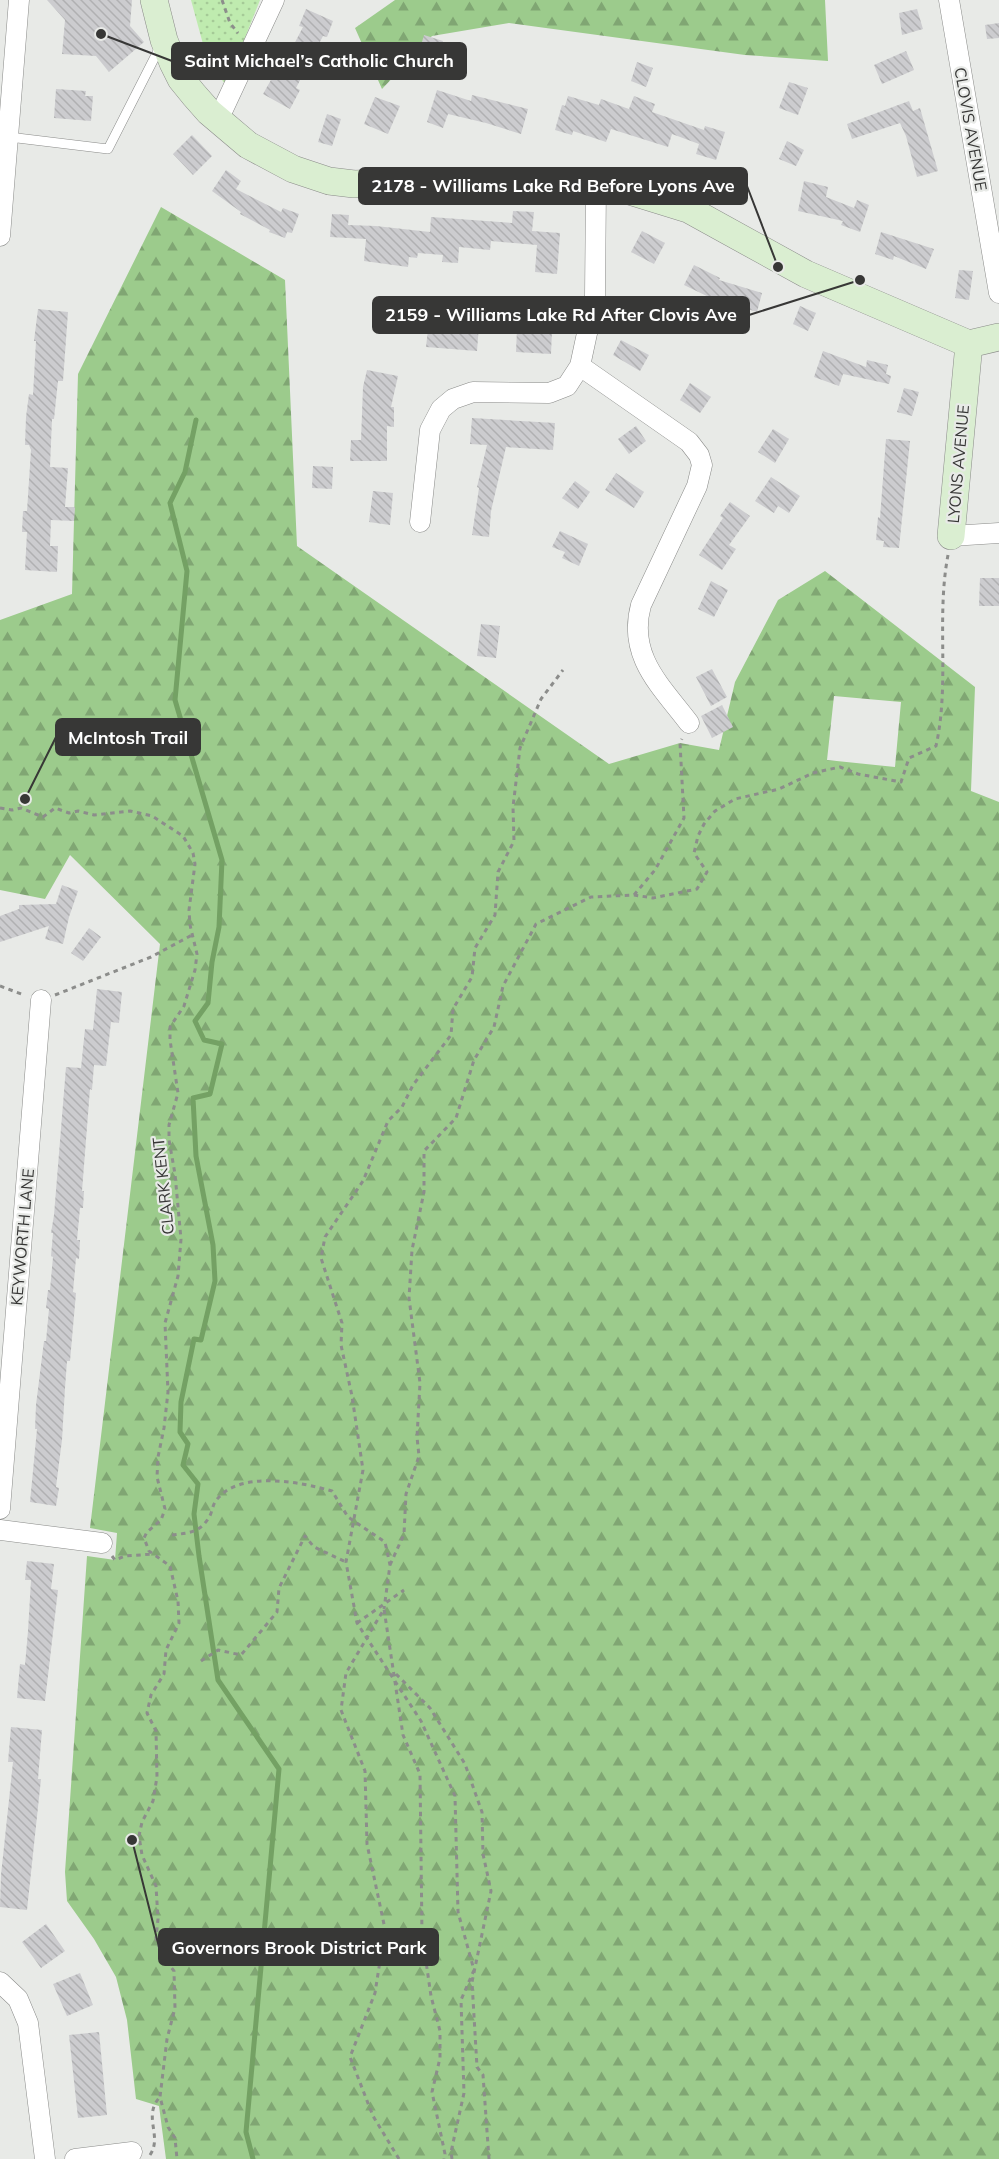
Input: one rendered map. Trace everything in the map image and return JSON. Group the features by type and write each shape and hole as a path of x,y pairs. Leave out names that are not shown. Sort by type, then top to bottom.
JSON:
{"main road":[{"path":"154,0 164,40 181,79 194,95 218,120 248,145 293,169 329,181 354,184 436,181 596,185 620,188 688,209 806,274 969,344 999,337"},
{"name":"LYONS AVENUE","path":"951,536 969,344"}],"street":[{"path":"0,236 19,0"},
{"path":"218,120 274,0"},
{"name":"CLOVIS AVENUE","path":"949,0 999,293"},
{"path":"420,522 430,430 436,415 446,404 459,395 473,392 549,393 572,382 580,366 596,296 596,185"},
{"path":"580,366 689,442 702,460 697,486 641,605 638,627 639,649 643,658 653,675 690,723"},
{"name":"LYONS AVENUE","path":"951,536 999,533"},
{"name":"KEYWORTH LANE","path":"0,1509 41,1000"},
{"path":"0,1530 102,1543"},
{"path":"0,1982 18,1999 28,2023 45,2159"},
{"path":"75,2159 137,2155"}],"lane":[{"path":"9,137 108,149 164,40"}],"path":[{"path":"222,0 230,23 253,48"},
{"path":"444,2159 445,2154 432,2092 440,2058 440,2031 431,1996 422,1934 420,1774 403,1735 384,1609 390,1565 404,1534 406,1494 419,1456 417,1437 420,1383 410,1307 410,1275 412,1250 424,1192 423,1151 456,1118 474,1060 495,1027 503,986 536,924 591,897 634,895 653,898 697,889 707,872 694,853 698,836 715,811 735,799 768,792 813,773 840,767 858,774 901,782 909,758 936,746 942,721 944,573 951,536"},
{"path":"452,2159 451,2152 464,2093 461,2001 474,1970 458,1912 455,1796 421,1721 357,1623 346,1562 363,1470 352,1396 341,1345 342,1323 321,1258 325,1237 363,1180 388,1121 402,1107 413,1085 451,1035 453,1009 472,977 475,948 495,915 498,872 514,840 513,807 520,748 541,699 563,670"},
{"path":"634,895 655,870 684,818 680,743 690,723"},
{"name":"CLARK KENT","path":"0,808 12,810 21,808 42,816 56,808 69,813 78,811 94,815 140,812 152,816 183,836 193,852 195,864 189,910 197,954 195,970 184,1006 170,1027 178,1094 168,1125 182,1239 178,1275 165,1323 168,1392 157,1467 157,1477 165,1509 164,1514 144,1538 149,1551 170,1566 180,1614 176,1632 166,1650 164,1674 151,1695 147,1713 156,1731 157,1777 153,1801 142,1822 139,1836 142,1855 156,1886 158,1919 156,1938 164,1957 174,1971 175,2008 167,2039 160,2097 168,2127 175,2138 177,2159"},
{"path":"0,986 41,1000 151,957 192,935"},
{"path":"172,1535 196,1532 208,1519 216,1501 234,1487 255,1480 312,1485 332,1491 348,1516 385,1542 390,1565"},
{"path":"201,1661 218,1650 241,1655 277,1612 279,1588 304,1536 314,1547 346,1562"},
{"path":"102,1543 115,1560 125,1556 156,1554"},
{"path":"357,1623 404,1590"},
{"path":"384,1609 346,1673 341,1710 365,1771 367,1844 385,1929 375,1993 350,2057 373,2116 399,2159"},
{"path":"395,1672 430,1708 465,1764 482,1812 483,1854 491,1891 472,1982 477,2067 483,2075 489,2159"},
{"path":"137,2155 153,2150 155,2134 152,2121 153,2106 160,2097"}],"green space":[{"path":"191,0 260,0 226,86 206,55"},
{"path":"395,0 825,0 828,61 745,55 509,23 432,36 382,89 355,28"},
{"path":"161,207 285,280 297,546 609,764 680,743 719,750 735,682 778,600 825,571 975,687 971,791 999,802 999,2159 166,2159 159,2106 136,2099 127,2020 116,1977 94,1939 67,1901 65,1872 87,1556 115,1560 117,1533 90,1528 160,944 70,855 45,899 0,890 0,620 72,594 78,374","holes":["834,696 901,702 895,767 827,760"]}],"building":[{"path":"47,0 132,0 130,26 144,42 109,72 96,56 62,54 65,20"},
{"path":"306,9 333,21 327,37 323,36 296,88 300,90 290,109 263,94 276,71 279,73 303,27 299,26"},
{"path":"917,9 923,29 902,35 899,13"},
{"path":"999,23 999,38 987,39 985,25"},
{"path":"424,35 443,41 436,62 418,56"},
{"path":"906,51 914,70 882,84 874,65"},
{"path":"637,62 653,68 646,87 631,81"},
{"path":"789,82 808,88 798,115 779,108"},
{"path":"56,89 86,91 85,96 93,96 91,121 54,118"},
{"path":"437,90 471,101 472,95 528,109 521,134 448,114 443,128 427,122"},
{"path":"568,96 599,105 601,99 629,109 634,96 655,104 652,112 704,130 705,126 725,132 716,160 696,154 699,144 672,134 668,147 611,129 606,142 573,131 572,135 555,130 562,105 565,106"},
{"path":"375,97 400,106 388,134 364,124"},
{"path":"909,101 913,111 920,108 938,171 917,177 906,136 900,123 852,139 847,124"},
{"path":"327,114 341,119 332,146 318,142"},
{"path":"192,135 212,156 193,175 173,154"},
{"path":"787,141 804,150 796,166 779,159"},
{"path":"226,170 241,181 236,189 281,212 283,208 299,214 292,233 287,232 285,238 269,232 270,230 240,214 241,212 212,191"},
{"path":"804,181 828,187 826,197 854,208 857,200 869,205 860,232 841,225 843,221 798,211"},
{"path":"513,211 534,212 532,231 560,233 557,274 535,272 537,245 491,241 490,250 459,247 458,263 442,262 443,255 418,253 417,258 409,257 408,267 364,261 366,239 330,237 332,214 349,215 348,225 430,232 431,217 512,223"},
{"path":"642,231 665,243 654,264 631,252"},
{"path":"881,232 934,249 926,269 894,256 893,260 875,254"},
{"path":"694,265 720,278 719,280 762,293 757,312 711,298 684,285"},
{"path":"959,270 973,271 969,300 955,298"},
{"path":"632,297 655,297 655,332 632,332"},
{"path":"800,306 816,313 808,331 793,324"},
{"path":"38,309 68,312 63,381 58,381 54,419 52,419 50,467 68,468 65,507 75,507 74,521 51,520 50,546 58,546 57,572 25,570 27,532 22,532 23,511 27,511 31,450 29,445 25,445 26,417 29,394 33,395 36,341 34,341"},
{"path":"429,321 479,325 477,351 426,347"},
{"path":"517,329 552,331 551,354 516,352"},
{"path":"621,340 649,355 640,371 613,355"},
{"path":"823,351 866,367 867,360 888,365 886,374 891,376 889,384 843,374 839,386 814,377"},
{"path":"367,370 398,376 391,407 394,407 394,427 387,426 387,461 350,461 351,440 361,440 363,387"},
{"path":"690,383 711,397 700,413 680,400"},
{"path":"904,388 919,392 912,416 897,412"},
{"path":"472,418 555,423 553,450 506,447 491,511 489,537 472,535 479,488 477,487 487,445 470,444"},
{"path":"636,426 646,441 629,454 618,439"},
{"path":"773,429 789,439 775,463 758,452"},
{"path":"886,439 910,441 899,548 883,547 884,541 876,540 878,517 880,518"},
{"path":"313,466 333,467 332,489 312,488"},
{"path":"616,473 644,492 634,508 605,490"},
{"path":"771,477 800,496 789,513 778,506 774,513 755,501"},
{"path":"575,481 590,492 578,509 562,498"},
{"path":"373,491 393,493 390,525 369,522"},
{"path":"730,502 750,516 729,545 736,549 722,570 699,555 723,518 720,516"},
{"path":"560,531 588,544 579,566 562,558 565,552 552,547"},
{"path":"980,578 999,578 999,606 979,606"},
{"path":"711,581 728,590 714,617 698,609"},
{"path":"481,624 500,626 496,658 477,656"},
{"path":"712,669 727,697 711,706 696,677"},
{"path":"722,705 733,727 712,738 701,716"},
{"path":"62,885 78,891 63,944 45,939 49,926 0,942 0,916 19,909 19,905 56,904"},
{"path":"89,928 101,937 83,961 71,953"},
{"path":"97,989 122,992 119,1023 111,1022 106,1066 94,1065 92,1090 90,1089 82,1191 84,1191 83,1208 80,1208 77,1240 80,1240 79,1259 76,1258 73,1292 76,1293 70,1361 67,1361 56,1506 30,1502 37,1429 35,1429 36,1405 49,1309 46,1308 53,1257 51,1256 53,1233 51,1233 66,1067 81,1068 85,1029 93,1030"},
{"path":"27,1561 54,1564 51,1589 58,1590 45,1701 17,1698 20,1664 25,1665 28,1631 31,1580 25,1580"},
{"path":"11,1727 42,1730 38,1779 41,1779 27,1910 0,1907 1,1875 13,1762 8,1762"},
{"path":"46,1924 65,1951 41,1968 22,1942"},
{"path":"80,1973 93,2005 67,2016 53,1984"},
{"path":"99,2032 107,2115 78,2118 69,2035"}],"waterway":[{"path":"196,420 185,472 170,503 187,571 175,700 222,860 219,927 212,962 208,1003 195,1021 204,1040 222,1044 210,1094 193,1098 196,1156 213,1245 215,1281 201,1340 194,1339 181,1402 180,1432 188,1444 183,1465 198,1484 194,1514 218,1680 279,1769 246,2132 253,2159"}],"place":[{"name":"Saint Michael’s Catholic Church","path":"101,34"},
{"name":"2178 - Williams Lake Rd Before Lyons Ave","path":"778,267"},
{"name":"2159 - Williams Lake Rd After Clovis Ave","path":"860,280"},
{"name":"McIntosh Trail","path":"25,799"},
{"name":"Governors Brook District Park","path":"132,1840"}]}
